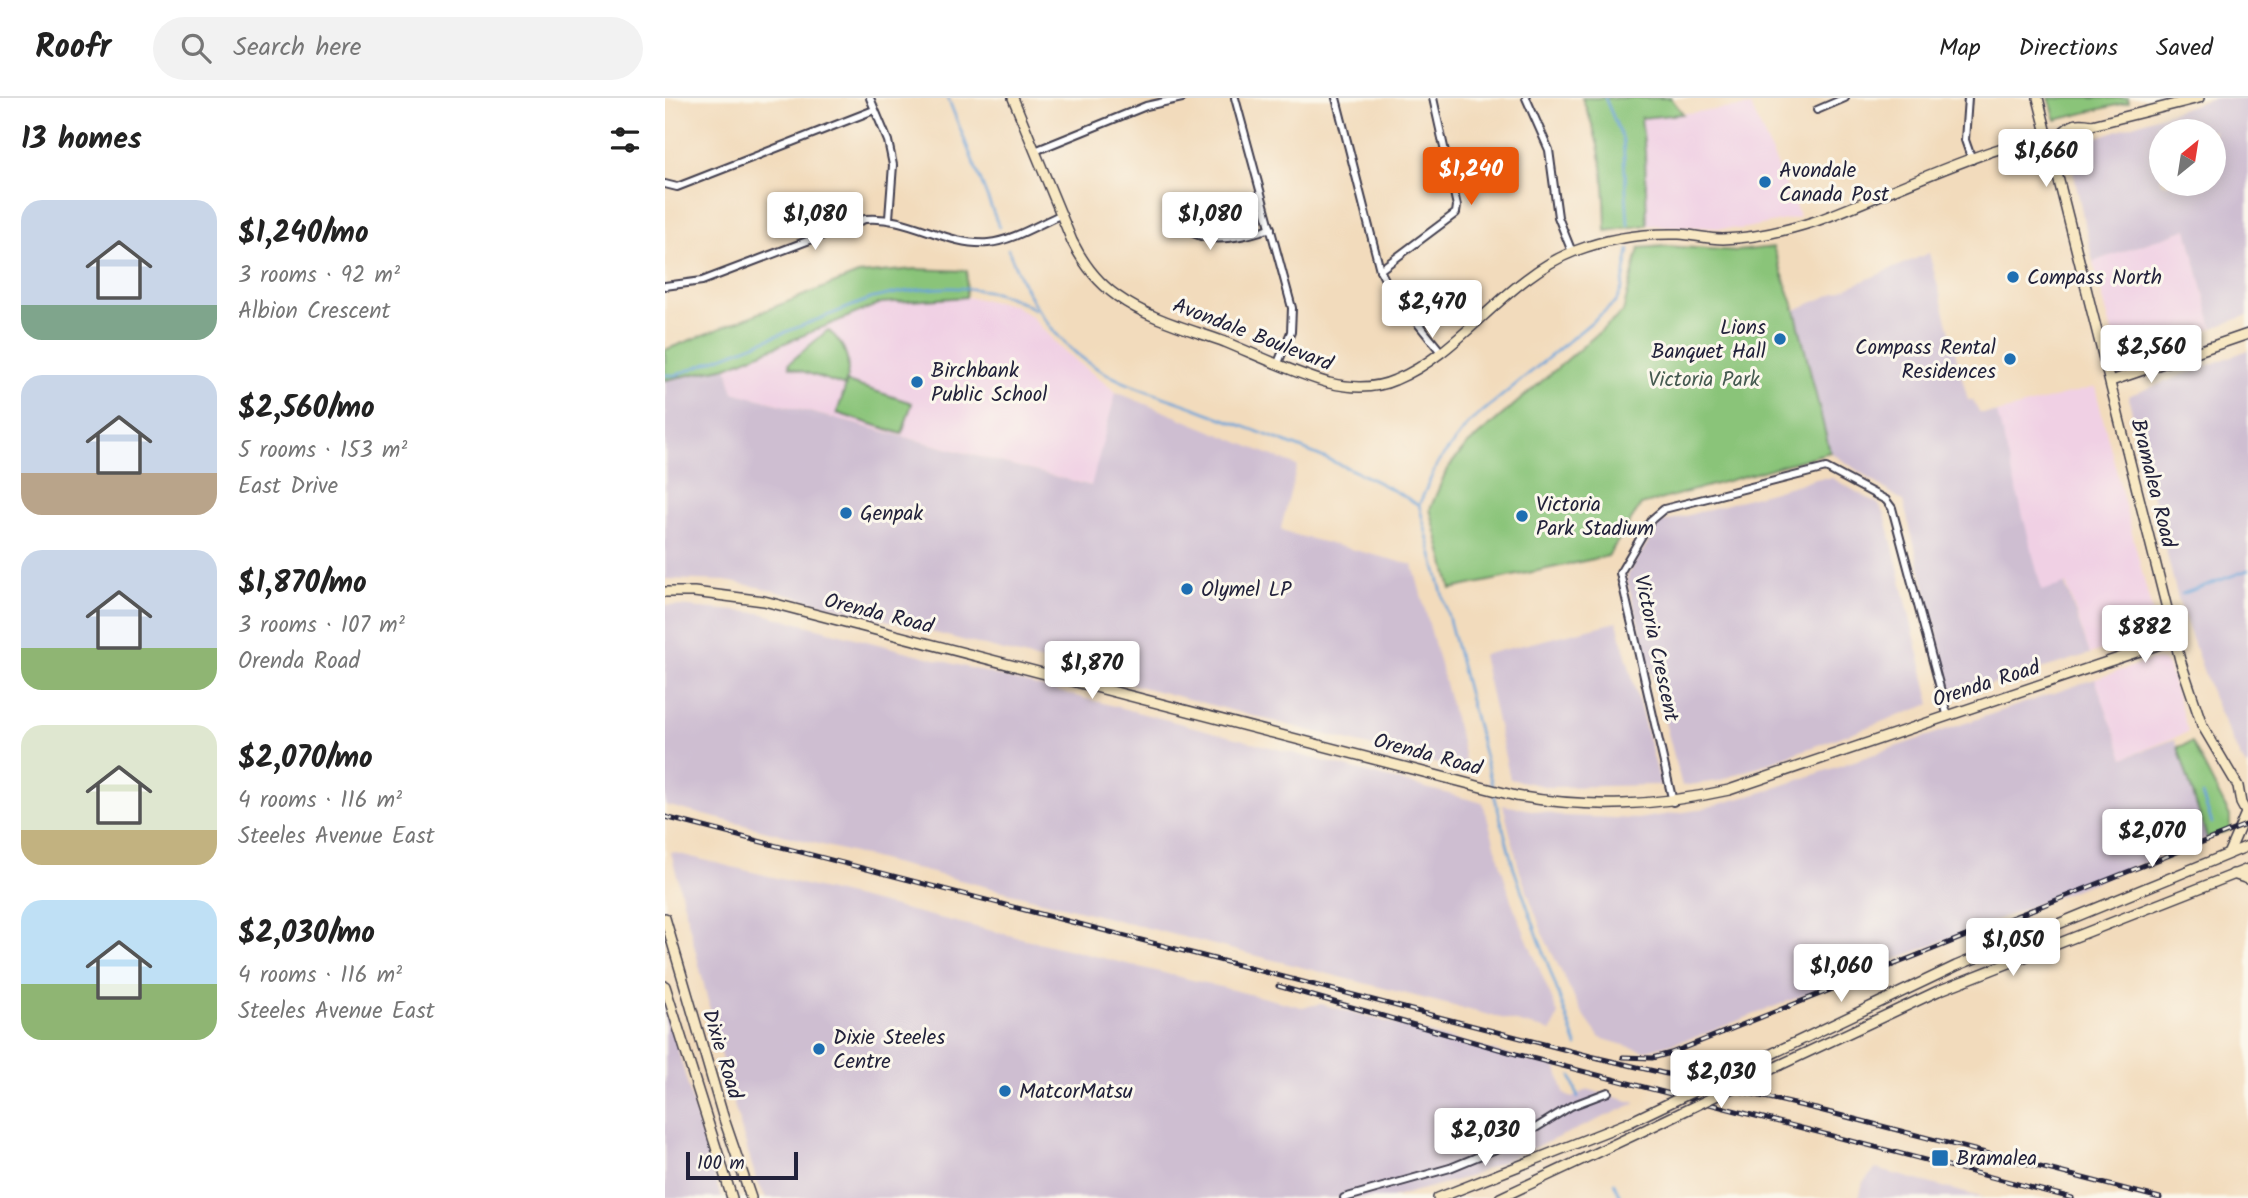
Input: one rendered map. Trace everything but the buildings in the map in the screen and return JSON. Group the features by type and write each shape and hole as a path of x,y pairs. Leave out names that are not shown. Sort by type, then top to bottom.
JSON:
{"street":[{"path":"870,98 888,141 893,165 889,218"},
{"name":"Avondale Boulevard","path":"1013,98 1083,263 1114,294 1147,313 1329,383 1373,386 1411,373 1441,352 1524,283 1572,252 1614,239 1650,234 1719,239 1775,233 1818,220 2007,146 2061,134 2070,125 2079,122 2092,125 2199,98"},
{"path":"1035,151 1146,106 1182,98"},
{"path":"1235,98 1293,321 1278,363"},
{"path":"1336,98 1380,270 1390,289 1441,352"},
{"path":"1380,270 1455,213 1457,206 1433,98"},
{"path":"1526,98 1549,150 1558,217 1572,252"},
{"path":"1817,110 1845,98"},
{"path":"1968,98 1965,140 1972,160"},
{"name":"Bramalea Road","path":"2039,98 2175,639 2202,725 2238,786 2247,815"},
{"path":"665,184 677,187 874,110"},
{"path":"1169,209 1182,227 1216,240 1230,240 1271,229"},
{"path":"665,286 702,281 849,223 889,218 954,239 990,243 1061,215"},
{"path":"2111,381 2248,334"},
{"name":"Victoria Crescent","path":"1674,802 1620,573 1651,520 1664,509 1826,468 1886,500 1892,508 1947,714"},
{"name":"Orenda Road","path":"665,592 694,592 764,601 1504,792 1583,806 1674,802 1729,790 2175,639"},
{"name":"Bramalea Road","path":"2238,786 2248,792"},
{"path":"2229,852 2247,815"},
{"path":"1438,1198 1630,1122 1932,977 2248,846"},
{"path":"1500,1198 1938,991 2248,869"},
{"path":"2233,874 2248,878"},
{"name":"Dixie Road","path":"665,918 727,1129 751,1198"},
{"path":"1932,977 1938,991"},
{"name":"Dixie Road","path":"665,986 732,1198"},
{"path":"1344,1198 1450,1168 1513,1142 1571,1106 1608,1092"}],"shaded area":[{"path":"2213,98 2248,98 2248,315 2213,328 2187,229 2093,262 2068,147 2149,120 2149,196 2226,196 2226,119 2151,119"},
{"path":"1751,106 1800,217 1741,229 1647,225 1645,151 1641,118"},
{"path":"2187,229 2213,328 2120,361 2093,262"},
{"path":"1929,253 1968,400 1973,400 1980,413 1997,413 2042,591 2065,584 2090,654 1953,696 1903,501 1830,452 1795,310"},
{"name":"Birchbank Public School","path":"966,297 1014,305 1032,317 1060,348 1116,392 1092,486 733,392 727,367 881,303"},
{"path":"2248,350 2248,769 2213,698 2178,599 2128,396"},
{"path":"727,367 733,392 1091,486 1116,392 1297,466 1281,528 1284,532 1413,565 1469,772 758,587 726,581 665,579 665,380"},
{"path":"2095,387 2156,627 2145,635 2090,654 2066,584 2042,592 1997,413"},
{"path":"1820,478 1832,478 1878,504 1885,514 1931,704 1718,781 1682,786 1627,580 1629,572 1660,523"},
{"path":"665,605 760,613 1483,803 1511,900 1558,1014 1552,1031 665,805"},
{"path":"1617,622 1661,785 1549,787 1510,779 1482,655"},
{"path":"2151,660 2163,661 2168,666 2188,732 2124,758 2095,679"},
{"path":"2095,679 2124,758 2175,739 2207,838 1699,1036 1644,1051 1600,1038 1582,1013 1544,937 1520,872 1503,805 1564,816 1637,819 1698,810 1763,792"},
{"path":"671,852 1302,1007 1321,1004 1557,1068 1564,1094 1572,1098 1587,1089 1636,1103 1468,1177 1391,1198 766,1198 756,1179 732,1098"},
{"path":"665,1003 711,1169 722,1198 665,1198"},
{"path":"1876,1169 1984,1198 1859,1198 1863,1182"}],"green space":[{"path":"1582,98 1671,98 1683,114 1641,118 1645,151 1647,225 1606,231 1599,148"},
{"path":"2049,98 2128,98 2129,102 2056,120"},
{"name":"Victoria Park","path":"1666,246 1738,251 1773,247 1795,310 1830,452 1641,505 1608,556 1451,589 1430,509 1447,469 1466,446 1623,312 1639,248"},
{"path":"915,269 967,271 966,297 881,303 727,367 665,380 665,350 858,274"},
{"path":"828,330 844,348 848,362 845,386 790,367 789,363"},
{"path":"847,382 912,403 902,434 837,413"},
{"path":"2192,742 2230,816 2230,830 2207,838 2178,747"}],"waterway":[{"path":"948,98 999,227"},
{"path":"1605,98 1623,140 1628,225"},
{"path":"1008,249 1028,293 1054,332 1077,354 1105,373 1135,387 1310,452 1366,476 1417,504"},
{"path":"1493,788 1419,505 1437,464 1469,423 1616,302 1622,288 1629,250"},
{"path":"665,375 676,375 870,299 890,294 932,289 975,289 1015,299 1034,309"},
{"path":"2182,594 2248,570"},
{"path":"1494,794 1514,869 1577,1046"},
{"path":"2202,795 2212,823"},
{"path":"1571,1076 1578,1097"},
{"path":"1614,1183 1621,1198"}],"railway":[{"path":"665,817 1590,1056 1816,1109 2160,1198"},
{"path":"1623,1057 1652,1058 1671,1053 2248,824"},
{"path":"1278,986 1516,1054 2072,1198"}],"place":[{"name":"Avondale Canada Post","path":"1765,182"},
{"name":"Compass North","path":"2013,277"},
{"name":"Lions Banquet Hall","path":"1780,339"},
{"name":"Compass Rental Residences","path":"2010,359"},
{"name":"Birchbank Public School","path":"917,382"},
{"name":"Genpak","path":"846,513"},
{"name":"Victoria Park Stadium","path":"1522,516"},
{"name":"Olymel LP","path":"1187,589"},
{"name":"Dixie Steeles Centre","path":"819,1049"},
{"name":"MatcorMatsu","path":"1005,1091"},
{"name":"Bramalea","path":"1940,1158"}]}
